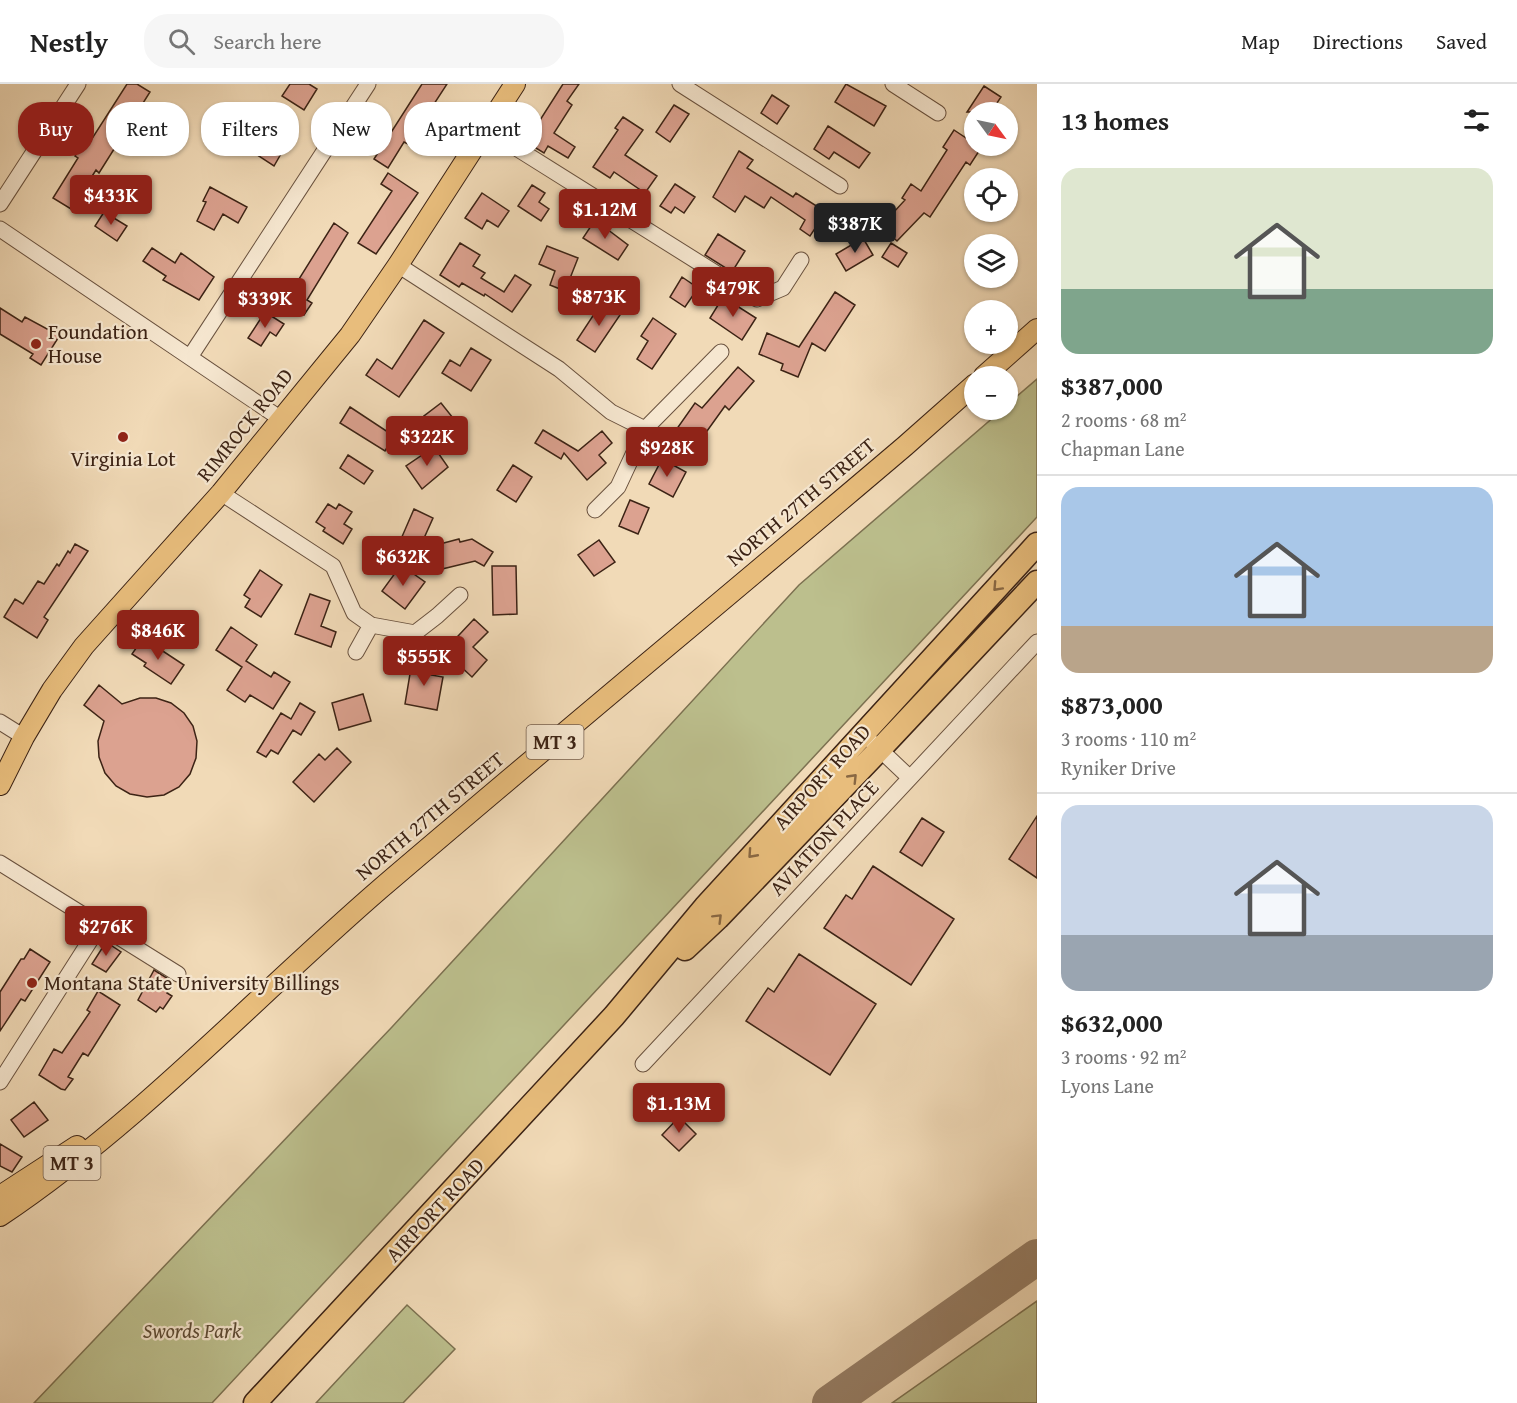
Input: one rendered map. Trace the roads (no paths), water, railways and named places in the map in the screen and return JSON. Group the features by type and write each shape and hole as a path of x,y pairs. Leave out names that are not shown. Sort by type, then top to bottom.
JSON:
{"highway":[{"name":"AIRPORT ROAD","path":"255,1403 614,1016 705,907 1037,544"},
{"name":"AIRPORT ROAD","path":"614,1016 718,918 1037,582"}],"main road":[{"name":"RIMROCK ROAD","path":"503,102 515,84"},
{"name":"RIMROCK ROAD","path":"0,785 24,737 52,690 84,646 221,493 350,335 469,156"},
{"path":"995,366 1037,329"},
{"name":"NORTH 27TH STREET","path":"0,1216 39,1190 141,1107 379,891 906,446 964,394"},
{"path":"0,1196 50,1162 141,1107"}],"street":[{"path":"0,204 78,84"},
{"path":"190,357 368,84"},
{"path":"680,84 840,186"},
{"path":"893,84 938,113"},
{"path":"529,156 757,299 783,288 801,260"},
{"path":"0,229 281,419"},
{"path":"398,265 559,369 611,412 645,429"},
{"path":"595,510 618,488 645,429 721,352"},
{"path":"221,493 333,566 354,613 371,625 415,633 460,595"},
{"path":"356,652 371,625"},
{"name":"AVIATION PLACE","path":"643,1064 1037,642"},
{"path":"0,722 24,737"},
{"path":"863,732 910,778"},
{"path":"0,863 178,974"},
{"path":"0,1082 100,925"}],"place":[{"name":"Foundation House","path":"36,344"},
{"name":"Virginia Lot","path":"123,437"},
{"name":"Montana State University Billings","path":"32,983"}],"park label":[{"name":"Swords Park","path":"192,1331"}]}
